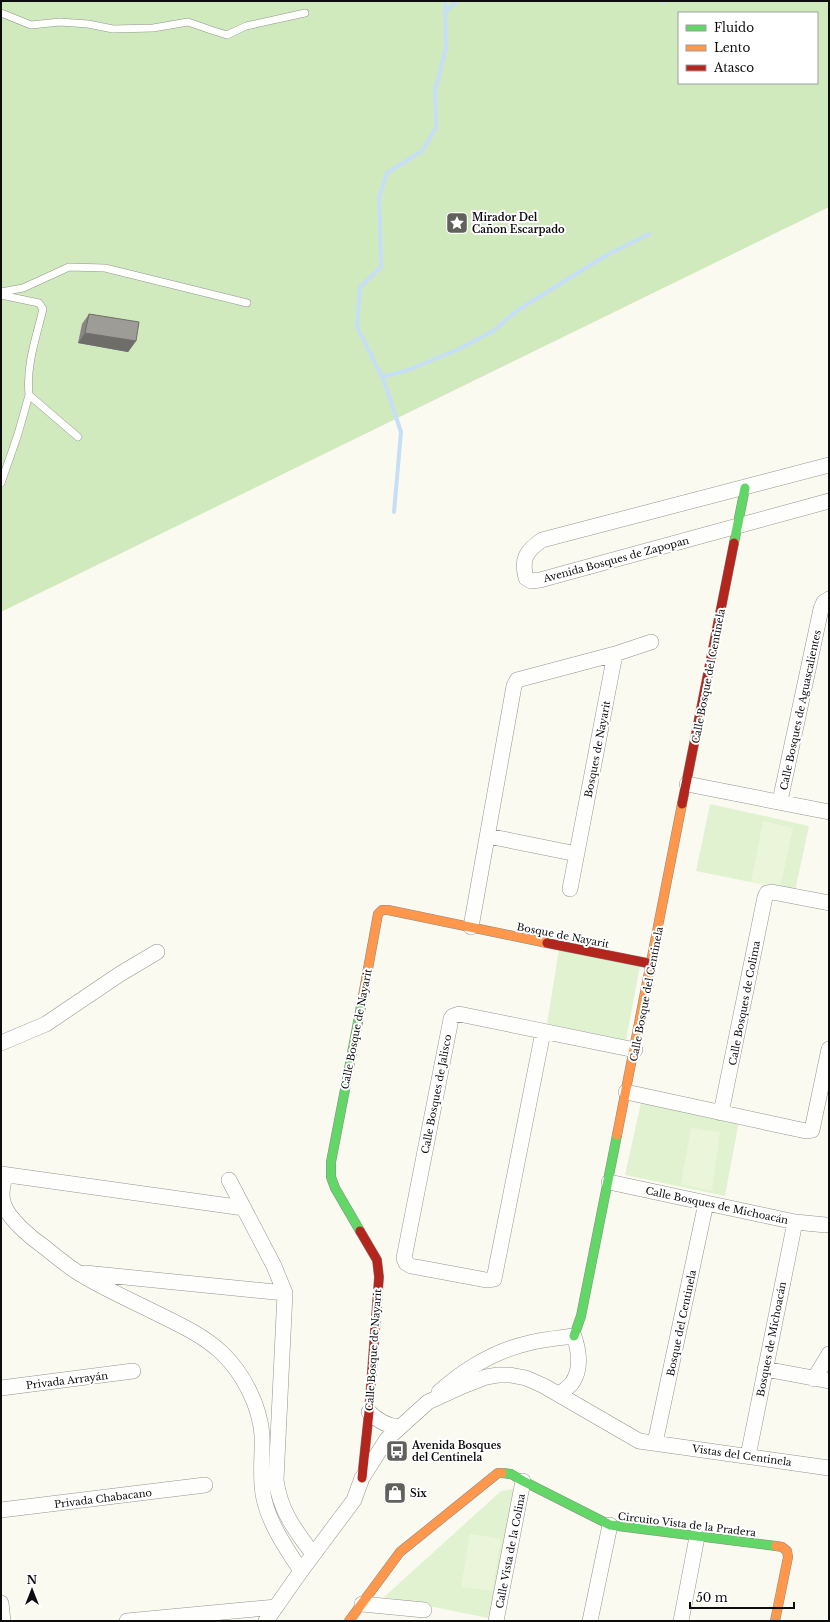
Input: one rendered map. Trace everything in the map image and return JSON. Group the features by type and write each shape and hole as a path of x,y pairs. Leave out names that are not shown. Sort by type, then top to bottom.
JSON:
{"street":[{"name":"Avenida Bosques de Zapopan","path":"829,465 542,540 532,546 525,556 523,568 526,578 531,581 540,580 829,501"},
{"name":"Calle Bosque del Centinela","path":"574,1336 582,1316 745,488"},
{"name":"Calle Bosques de Aguascalientes","path":"780,801 821,610 824,602 829,598"},
{"path":"470,927 488,836 514,686 517,680 615,654 651,642"},
{"name":"Bosques de Nayarit","path":"570,889 615,654"},
{"name":"Calle Bosques de Aguascalientes","path":"687,784 780,801 829,812"},
{"path":"488,836 576,854"},
{"name":"Calle Bosques de Colima","path":"721,1113 763,905 767,893 772,892 829,903"},
{"name":"Calle Bosque de Nayarit","path":"362,1478 369,1412 379,1277 378,1260 335,1188 331,1177 333,1154 378,914 382,910 388,910 470,927"},
{"name":"Bosque de Nayarit","path":"470,927 652,964"},
{"path":"1,1043 46,1024 120,974 157,952"},
{"name":"Calle Bosques de Jalisco","path":"543,1032 494,1279 478,1279 411,1266 406,1263 404,1258 451,1019 454,1016 459,1014 635,1050"},
{"path":"626,1092 806,1131 812,1130 829,1049"},
{"path":"244,1208 3,1175 2,1194 4,1206 31,1238 78,1272 201,1337 222,1352 236,1368 249,1392 259,1417 262,1435 264,1498 271,1521 284,1545 301,1571"},
{"path":"229,1180 274,1266 285,1293 276,1480 280,1504 291,1525 313,1554"},
{"name":"Calle Bosques de Michoacán","path":"609,1182 795,1222 826,1225"},
{"name":"Bosque del Centinela","path":"655,1443 706,1203"},
{"name":"Bosques de Michoacán","path":"748,1456 795,1222"},
{"path":"78,1272 285,1293"},
{"path":"266,1621 313,1554 354,1500 362,1478 386,1439 457,1376 479,1362 506,1350 529,1343 574,1336 579,1351 578,1367 572,1382 560,1394"},
{"path":"506,1350 510,1375"},
{"path":"814,1379 829,1354"},
{"path":"765,1369 829,1381"},
{"name":"Privada Arrayán","path":"1,1388 133,1371"},
{"name":"Vistas del Centinela","path":"428,1402 463,1386 486,1378 498,1375 510,1375 526,1378 560,1394 639,1441 829,1468"},
{"path":"369,1412 376,1420 389,1426 400,1427"},
{"path":"259,1417 279,1418"},
{"name":"Circuito Vista de la Pradera","path":"349,1621 400,1552 498,1473 505,1472 511,1472 523,1481 610,1525 782,1547 787,1551 788,1557 775,1621"},
{"name":"Calle Vista de la Colina","path":"496,1621 523,1481"},
{"name":"Privada Chabacano","path":"1,1510 205,1485"},
{"path":"590,1621 610,1525"},
{"path":"681,1621 697,1537"},
{"path":"1,1603 4,1621"},
{"path":"362,1604 424,1610"},
{"path":"127,1621 276,1607"}],"lane":[{"path":"1,13 31,25 60,22 88,24 113,30 153,28 188,22 227,34 246,26 305,13"},
{"path":"1,294 23,288 69,267 105,268 247,303"},
{"path":"1,294 39,303 43,309 29,362 29,395 18,434 1,483"},
{"path":"29,395 78,437"}],"green space":[{"path":"1,1 829,1 829,207 1,612"},
{"path":"710,804 809,826 795,891 696,871"},
{"path":"763,821 793,828 780,888 751,882"},
{"path":"559,949 640,966 626,1040 547,1024"},
{"path":"642,1098 739,1121 725,1196 625,1175"},
{"path":"691,1128 720,1132 712,1191 681,1184"},
{"path":"513,1489 517,1496 488,1618 384,1597 501,1491"},
{"path":"470,1534 501,1539 492,1591 461,1587"}],"building":[{"path":"89,314 139,322 136,341 85,333"}],"waterway":[{"path":"394,512 401,432 384,381 357,327 360,287 381,267 379,197 387,173 422,151 436,128 435,90 446,48 445,1"},
{"path":"445,12 458,1"},
{"path":"382,377 408,370 459,349 493,331 518,310 605,256 649,234"}],"traffic: fast":[{"path":"734,543 745,488"},
{"path":"360,1231 335,1188 331,1177 331,1162 363,996"},
{"path":"574,1336 581,1316 617,1135"},
{"path":"502,1473 511,1474 610,1525 776,1546"}],"traffic: slow":[{"path":"617,1135 682,804"},
{"path":"363,996 378,914 382,910 547,943"},
{"path":"349,1621 400,1552 498,1473 502,1473"},
{"path":"775,1621 788,1557 787,1551 782,1547 776,1546"}],"traffic: jam":[{"path":"682,804 734,543"},
{"path":"547,943 652,964"},
{"path":"360,1231 377,1260 379,1277 369,1412 362,1478"}],"place":[{"name":"Mirador Del Cañon Escarpado","path":"457,223"},
{"name":"Avenida Bosques del Centinela","path":"397,1451"},
{"name":"Six","path":"395,1493"}]}
